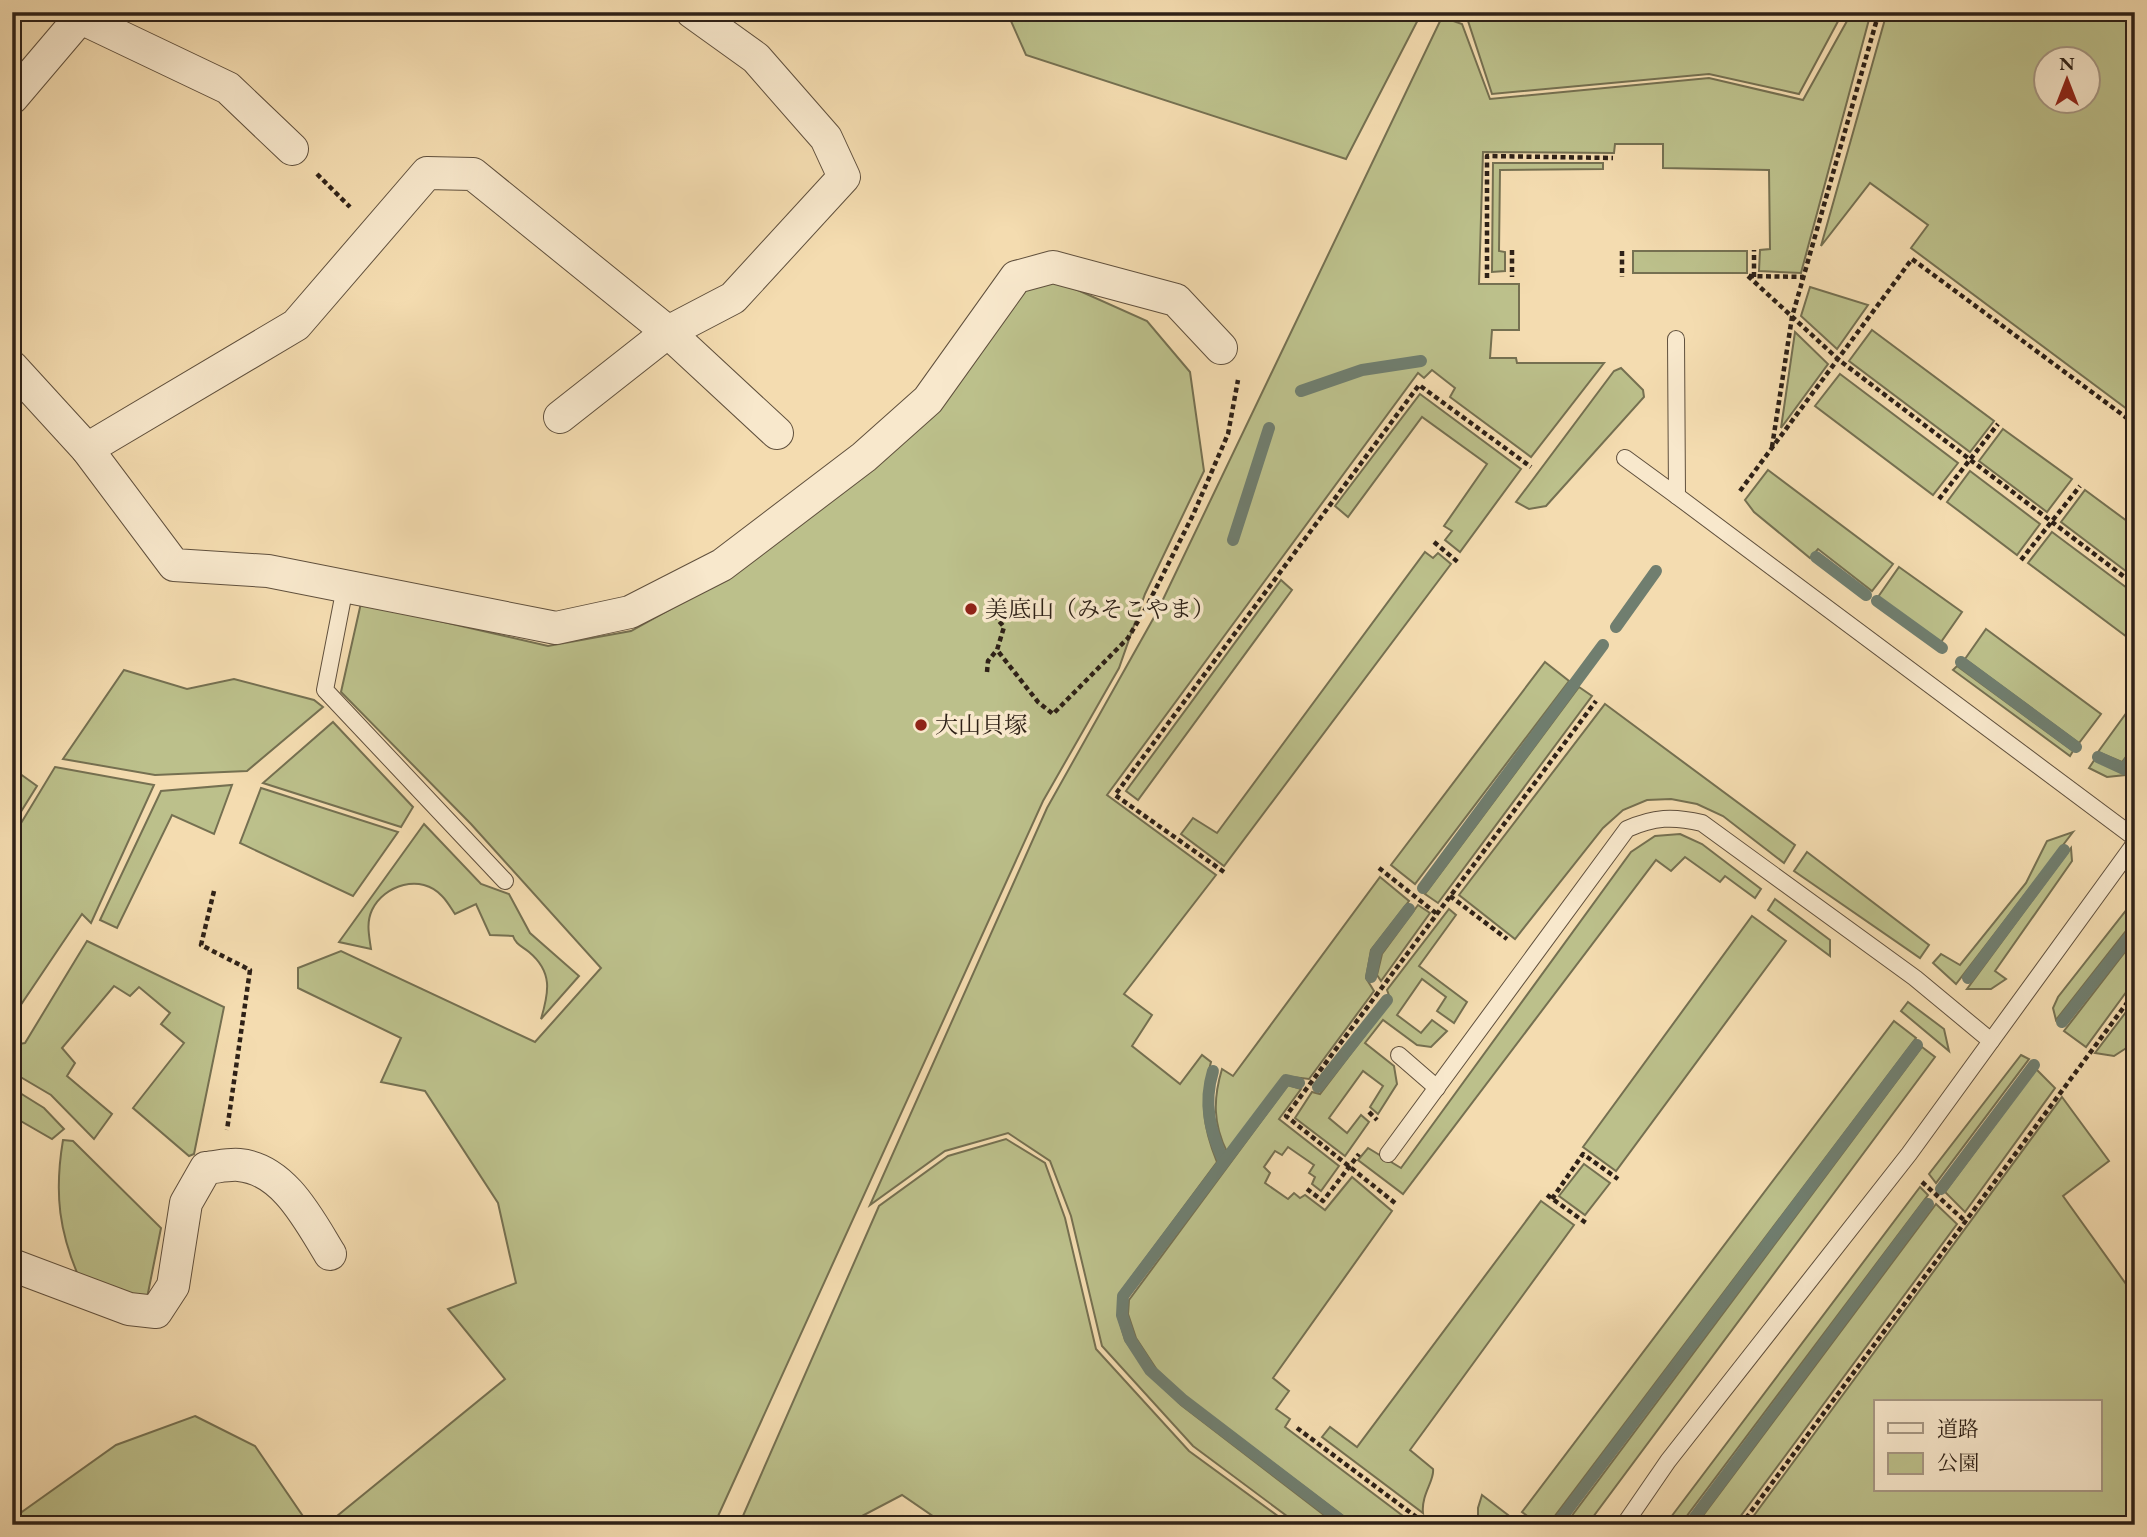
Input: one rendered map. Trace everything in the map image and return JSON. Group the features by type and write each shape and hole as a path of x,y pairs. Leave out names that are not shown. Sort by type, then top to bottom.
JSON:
{"street":[{"path":"560,417 668,332 733,298 844,177 826,138 756,58 692,12"},
{"path":"12,98 83,15 228,88 292,149"},
{"path":"88,449 296,326 427,173 473,174 668,332 778,433"},
{"path":"17,381 88,449 174,565 268,571 556,628 630,612 722,565 864,457 928,400 1016,277 1053,267 1177,300 1220,348"},
{"path":"12,1265 128,1309 156,1312 173,1286 186,1203 206,1168 240,1165 270,1176 302,1208 330,1254"}],"lane":[{"path":"1676,339 1678,496"},
{"path":"1625,458 2135,838"},
{"path":"345,587 325,690 505,881"},
{"path":"1388,1154 1627,829 1651,818 1676,817 1702,823 1915,978 1991,1041"},
{"path":"1624,1525 1668,1461 1909,1154 2135,843"},
{"path":"1399,1055 1437,1088"}],"path":[{"path":"1772,448 1792,317 1878,12"},
{"path":"292,149 376,232"},
{"path":"1487,278 1487,156 1613,158"},
{"path":"1512,250 1512,277"},
{"path":"1754,250 1754,277"},
{"path":"1622,251 1622,277"},
{"path":"1740,491 1912,258 2135,424"},
{"path":"1804,277 1748,276 1839,360 2050,524 2135,585"},
{"path":"997,650 1038,702 1053,715 1128,638 1193,515 1228,434 1242,364 1220,348"},
{"path":"1224,872 1115,795 1419,385 1531,467"},
{"path":"1940,499 1998,424"},
{"path":"2021,560 2080,485"},
{"path":"1434,542 1459,562"},
{"path":"987,672 988,661 997,650 1004,627 994,615"},
{"path":"1395,1203 1286,1116 1596,701"},
{"path":"1379,869 1437,914"},
{"path":"206,1168 227,1132 250,970 201,945 214,891"},
{"path":"1450,896 1507,939"},
{"path":"1741,1525 2135,992"},
{"path":"2131,997 2135,1003"},
{"path":"1369,1112 1382,1124"},
{"path":"1307,1189 1323,1201 1365,1145"},
{"path":"1586,1223 1549,1197 1583,1154 1618,1179"},
{"path":"1919,1179 1965,1221"},
{"path":"1297,1428 1427,1525"}],"green space":[{"path":"1007,12 1422,12 1346,159 1026,55"},
{"path":"1431,12 1843,12 1799,94 1709,74 1492,94 1467,18"},
{"path":"1852,12 1871,12 1801,273 1759,271 1760,250 1770,249 1769,170 1663,168 1663,144 1615,144 1614,153 1483,152 1479,284 1519,284 1519,330 1492,330 1490,358 1516,358 1517,363 1604,363 1531,457 1450,397 1455,388 1432,370 1424,378 1418,373 1107,795 1216,875 1124,994 1152,1015 1132,1046 1180,1084 1202,1055 1211,1062 1205,1089 1204,1113 1217,1162 1119,1294 1118,1316 1125,1340 1149,1374 1181,1405 1337,1525 1299,1525 1193,1446 1102,1346 1071,1216 1050,1161 1008,1133 945,1151 870,1205 1047,808 1157,612 1442,17 1462,24 1490,99 1709,78 1803,100"},
{"path":"1887,12 2135,12 2135,415 1911,248 1928,225 1870,183 1821,246"},
{"path":"1493,163 1603,163 1603,169 1500,170 1499,251 1505,252 1505,271 1492,272"},
{"path":"1633,251 1747,251 1747,273 1633,273"},
{"path":"1053,279 1147,321 1190,372 1204,471 1145,594 1119,668 1043,801 714,1525 326,1525 505,1379 448,1309 516,1283 498,1203 425,1091 381,1082 401,1038 298,988 298,968 341,951 535,1042 601,968 471,824 341,692 361,603 548,646 631,631 732,575 1020,291"},
{"path":"1810,287 1868,305 1837,349 1801,316"},
{"path":"1872,330 1994,421 1970,452 1849,361"},
{"path":"1795,332 1828,364 1781,428"},
{"path":"1621,368 1643,390 1644,397 1546,506 1529,509 1516,502 1614,371"},
{"path":"1840,374 1958,463 1933,495 1815,406"},
{"path":"1420,394 1521,469 1460,552 1445,540 1452,531 1444,526 1487,464 1422,417 1348,517 1335,506"},
{"path":"2003,429 2072,479 2047,512 1979,461"},
{"path":"1768,470 1893,564 1872,591 1818,549 1810,558 1754,512 1745,500"},
{"path":"1970,471 2040,524 2017,555 1947,502"},
{"path":"2085,490 2135,527 2135,578 2061,522"},
{"path":"2052,532 2135,594 2135,643 2028,563"},
{"path":"1425,552 1433,558 1438,553 1451,564 1224,866 1181,834 1193,818 1217,833"},
{"path":"1899,567 1962,612 1941,642 1878,597"},
{"path":"1281,580 1292,590 1138,800 1126,791"},
{"path":"1986,629 2101,714 2079,743 1965,659"},
{"path":"1545,662 1569,681 1415,884 1391,865"},
{"path":"1957,666 2073,751 2070,756 1953,670"},
{"path":"124,670 187,689 234,679 314,700 323,707 247,771 155,775 63,759"},
{"path":"1579,687 1592,696 1438,903 1425,894"},
{"path":"2135,701 2135,745 2122,762 2098,752"},
{"path":"1605,704 1795,845 1784,863 1723,816 1697,804 1671,799 1647,800 1623,810 1603,828 1515,939 1459,895"},
{"path":"333,722 413,807 401,827 263,783"},
{"path":"2095,759 2125,773 2135,760 2135,774 2107,777 2089,768"},
{"path":"55,767 154,785 91,923 82,914 12,1018 12,838"},
{"path":"12,768 37,786 12,826"},
{"path":"232,785 214,834 172,815 117,928 100,920 161,791"},
{"path":"261,788 398,832 353,896 240,843"},
{"path":"424,824 481,884 509,894 530,933 579,976 541,1019 547,991 542,967 513,936 490,935 476,904 455,914 444,898 433,889 424,885 404,885 385,894 372,910 369,924 371,949 339,942"},
{"path":"2073,832 1956,984 1933,963 1941,954 1960,965 2026,883 2047,841"},
{"path":"1680,834 1702,844 1761,889 1755,898 1725,876 1720,882 1685,857 1671,871 1656,860 1403,1194 1358,1160 1368,1148 1401,1168 1631,852 1655,836"},
{"path":"2071,848 2072,861 1995,971 2006,979 1991,989 1967,989"},
{"path":"1807,852 1929,945 1920,958 1794,871"},
{"path":"1380,877 1409,901 1371,950 1366,978 1374,991 1309,1079 1285,1076 1227,1152 1219,1131 1216,1111 1222,1069 1233,1076"},
{"path":"1775,899 1830,940 1830,956 1768,910"},
{"path":"2135,899 2135,934 2126,931 2056,1020 2053,1008 2058,997"},
{"path":"1418,905 1430,913 1381,981 1377,975 1382,954"},
{"path":"1449,909 1456,915 1419,966 1467,1002 1454,1023 1437,1011 1446,997 1422,979 1397,1015 1421,1033 1432,1020 1447,1031 1431,1047 1417,1045 1383,1020 1365,1043 1394,1066 1397,1084 1378,1114 1370,1107 1383,1086 1363,1071 1329,1118 1347,1133 1361,1115 1369,1122 1345,1156 1295,1118 1312,1092 1320,1094 1391,1001 1387,990"},
{"path":"1752,916 1786,941 1616,1171 1583,1147"},
{"path":"2135,939 2135,980 2086,1047 2064,1031"},
{"path":"87,941 224,1007 194,1154 189,1156 133,1108 184,1043 161,1024 170,1013 139,987 130,996 114,986 62,1048 75,1063 67,1076 112,1114 94,1139 51,1095 12,1072 12,1045 25,1043"},
{"path":"1908,1002 1944,1029 1949,1051 1901,1011"},
{"path":"2129,1008 2135,1017 2135,1050 2131,1045 2114,1056 2095,1053"},
{"path":"1894,1021 1916,1038 1548,1525 1539,1525 1522,1512"},
{"path":"1922,1047 1935,1057 1587,1525 1565,1525"},
{"path":"2021,1055 2029,1059 1936,1183 1929,1174"},
{"path":"2036,1069 2055,1088 1965,1212 1945,1192"},
{"path":"1288,1085 1301,1089 1279,1119 1339,1166 1321,1191 1312,1184 1315,1177 1309,1173 1314,1165 1288,1147 1282,1155 1275,1151 1264,1167 1270,1173 1265,1183 1288,1199 1294,1193 1300,1198 1305,1195 1325,1210 1352,1177 1392,1211 1273,1378 1289,1391 1276,1409 1290,1419 1285,1427 1415,1525 1355,1525 1187,1398 1157,1370 1136,1338 1128,1314 1129,1300"},
{"path":"12,1088 44,1108 64,1129 52,1139 12,1116"},
{"path":"2062,1097 2109,1161 2063,1196 2131,1291 2135,1289 2135,1525 1747,1525"},
{"path":"1006,1139 1045,1163 1065,1218 1096,1349 1189,1451 1290,1525 939,1525 937,1519 902,1495 845,1525 739,1525 879,1206 948,1156"},
{"path":"63,1140 73,1141 161,1228 147,1298 81,1282 68,1247 60,1213 59,1178"},
{"path":"1584,1164 1610,1183 1585,1215 1559,1196"},
{"path":"1920,1187 1928,1195 1680,1525 1671,1517"},
{"path":"1541,1201 1574,1225 1410,1450 1433,1469 1423,1513 1322,1437 1330,1427 1357,1447"},
{"path":"1936,1204 1957,1224 1734,1525 1696,1525"},
{"path":"195,1416 255,1446 309,1525 12,1525 12,1519 116,1445"},
{"path":"1482,1495 1521,1525 1478,1525 1478,1508"}],"waterway":[{"path":"1301,391 1362,370 1421,361"},
{"path":"1233,540 1269,428"},
{"path":"1816,557 1866,595"},
{"path":"1616,627 1656,571"},
{"path":"1877,601 1942,648"},
{"path":"1423,888 1603,645"},
{"path":"1961,662 2076,747"},
{"path":"2098,757 2124,769 2135,754"},
{"path":"1968,978 2064,850"},
{"path":"1371,977 1376,952 1409,909"},
{"path":"2062,1022 2130,936"},
{"path":"1318,1087 1387,1000"},
{"path":"1556,1525 1917,1045"},
{"path":"1941,1189 2034,1065"},
{"path":"1213,1071 1208,1106 1215,1139 1224,1162"},
{"path":"1299,1083 1286,1080 1123,1296 1122,1315 1130,1339 1150,1370 1182,1399 1347,1525"},
{"path":"1689,1525 1928,1204"}],"place":[{"name":"美底山（みそこやま）","path":"971,609"},
{"name":"大山貝塚","path":"921,725"}]}
